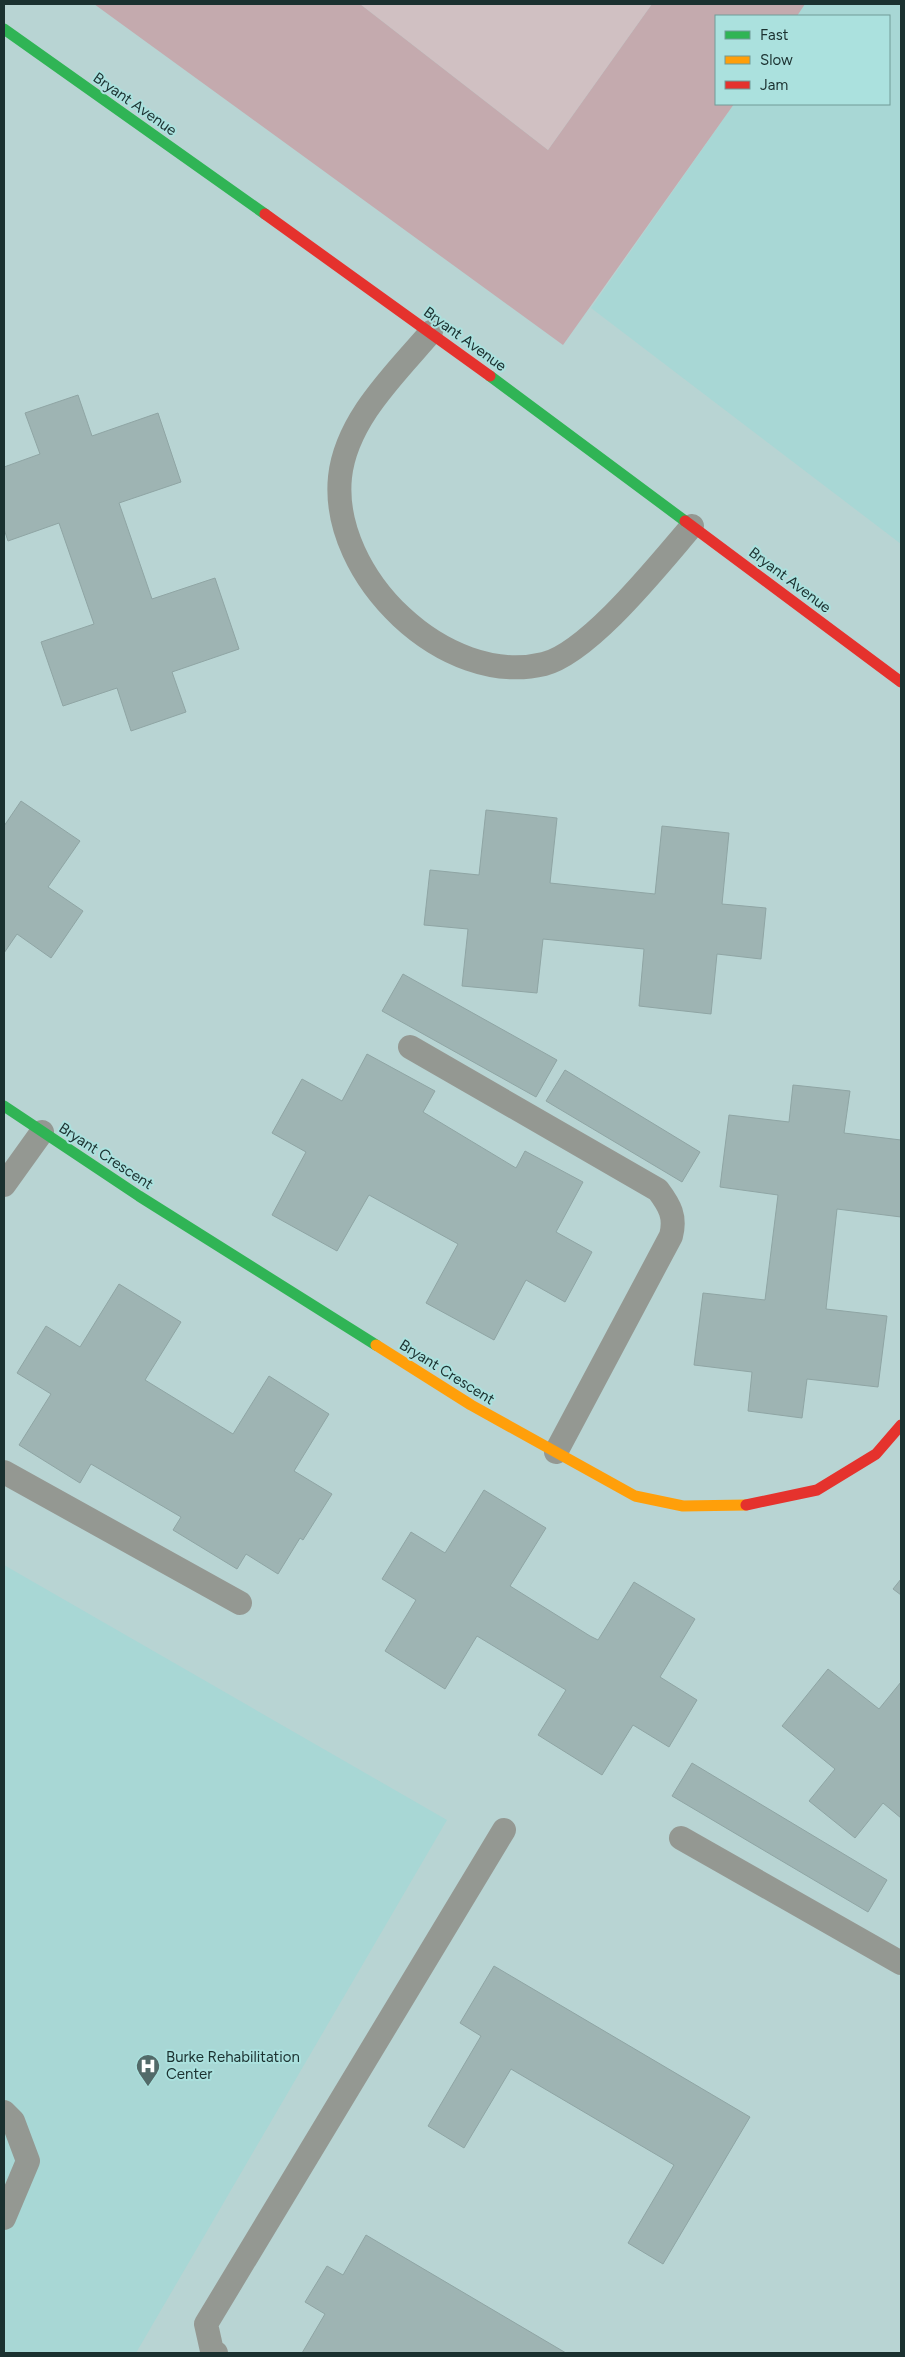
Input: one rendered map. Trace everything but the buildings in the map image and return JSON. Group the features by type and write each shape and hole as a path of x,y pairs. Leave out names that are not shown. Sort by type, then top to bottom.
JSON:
{"street":[{"name":"Bryant Avenue","path":"4,29 430,332 901,682"},
{"name":"Bryant Crescent","path":"4,1106 138,1196 463,1400 636,1496 683,1506 742,1506 817,1490 876,1454 901,1425"}],"lane":[{"path":"430,332 379,392 350,439 340,478 342,516 352,551 373,586 402,616 432,642 476,661 510,668 544,664 572,652 639,588 692,526"},
{"path":"410,1047 658,1190 669,1205 675,1222 671,1236 556,1452"},
{"path":"4,1185 42,1132"},
{"path":"4,1472 240,1603"},
{"path":"216,2353 212,2351 206,2324 504,1830"},
{"path":"682,1838 901,1963"},
{"path":"4,2112 13,2121 28,2161 4,2218"}],"shaded area":[{"path":"94,4 360,4 548,150 652,4 805,4 798,15 715,15 715,105 733,105 563,345"},
{"path":"360,4 652,4 548,150"},
{"path":"804,4 901,4 901,544 591,308 733,105 890,105 890,15 796,15"},
{"name":"Burke Rehabilitation Center","path":"4,1565 447,1820 136,2353 4,2353"}],"traffic: fast":[{"path":"4,29 265,214"},
{"path":"490,376 685,521"},
{"path":"4,1106 139,1196 376,1345"}],"traffic: slow":[{"path":"376,1345 471,1405 635,1496 683,1506 746,1505"}],"traffic: jam":[{"path":"265,214 490,376"},
{"path":"685,521 901,682"},
{"path":"746,1505 817,1490 876,1454 901,1425"}],"place":[{"name":"Burke Rehabilitation Center","path":"148,2087"}]}
